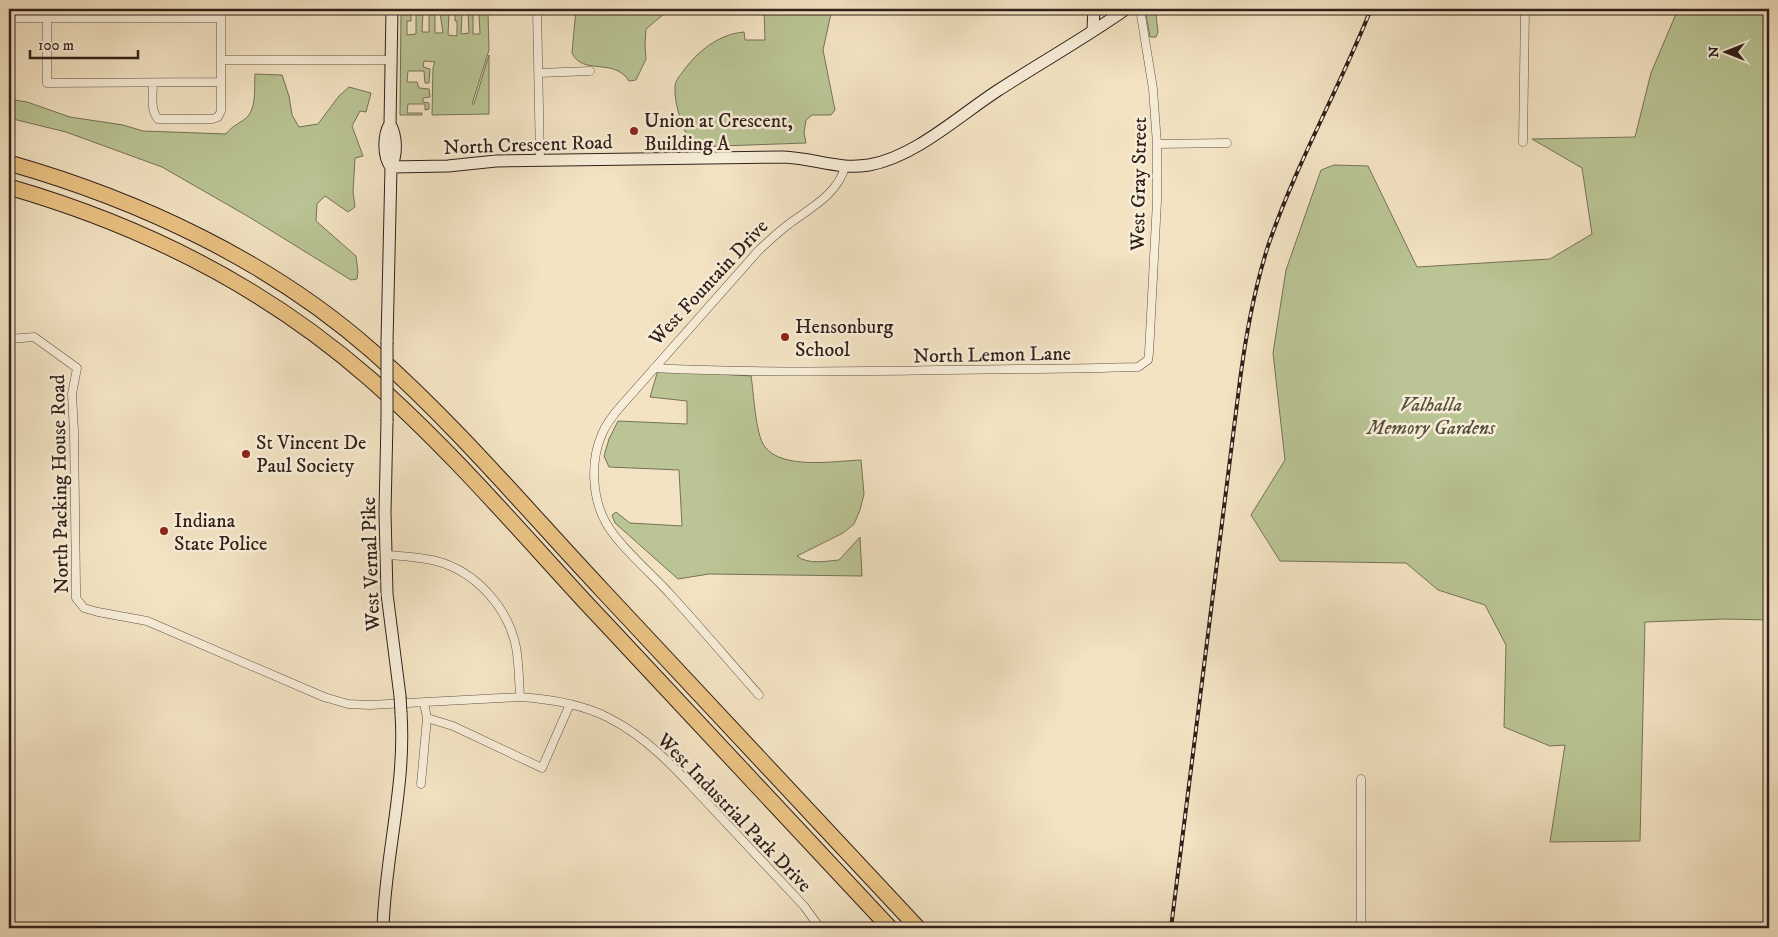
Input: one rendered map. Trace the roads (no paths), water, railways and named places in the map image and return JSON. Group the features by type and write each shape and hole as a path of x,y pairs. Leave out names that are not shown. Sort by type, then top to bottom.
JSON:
{"highway":[{"path":"9,163 60,178 110,196 182,228 252,266 285,287 328,317 370,350 447,421 562,547 918,928"},
{"path":"9,186 61,203 126,228 197,261 265,300 329,346 383,391 454,461 890,928"},
{"path":"9,197 81,220 126,228"}],"main road":[{"name":"West Vernal Pike","path":"383,928 385,896 400,777 401,713 389,615 386,555 387,342 391,167 394,158 395,135 390,124 392,9"},
{"path":"1094,9 1094,29"},
{"path":"845,167 882,162 906,152 1126,9"},
{"name":"North Crescent Road","path":"391,167 540,160 783,157 807,159 845,167"}],"street":[{"path":"47,9 47,83 221,82"},
{"path":"153,82 153,108 154,115 158,119 212,119 218,117 221,111 221,9"},
{"path":"537,9 540,160"},
{"name":"West Gray Street","path":"1140,9 1153,89 1157,144 1148,360"},
{"path":"1524,142 1525,9"},
{"path":"9,18 221,18"},
{"path":"221,60 392,60"},
{"path":"539,73 590,72"},
{"path":"1157,144 1227,142"},
{"name":"West Fountain Drive","path":"759,695 606,524 596,491 594,471 597,450 602,433 621,406 654,368 759,250 778,233 826,198 840,181 845,167"},
{"name":"North Packing House Road","path":"9,340 34,337 76,368 72,394 76,598 84,608 147,621 324,697 340,702 370,705 520,697"},
{"name":"North Lemon Lane","path":"654,368 738,372 1033,370 1138,367 1148,360"},
{"path":"386,555 428,559 451,566 471,578 489,595 498,605 512,631 518,658 520,697"},
{"name":"West Industrial Park Drive","path":"520,697 570,704 608,717 640,737 663,756 804,906 820,928"},
{"path":"422,784 426,718 424,703"},
{"path":"426,718 453,726 542,768 570,704"},
{"path":"1361,779 1361,928"}],"railway":[{"path":"1171,928 1240,380 1255,296 1268,246 1291,186 1371,9"}],"place":[{"name":"Union at Crescent, Building A","path":"634,131"},
{"name":"Hensonburg School","path":"785,337"},
{"name":"St Vincent De Paul Society","path":"246,454"},
{"name":"Indiana State Police","path":"164,531"}],"park label":[{"name":"Valhalla Memory Gardens","path":"1431,416"}]}
